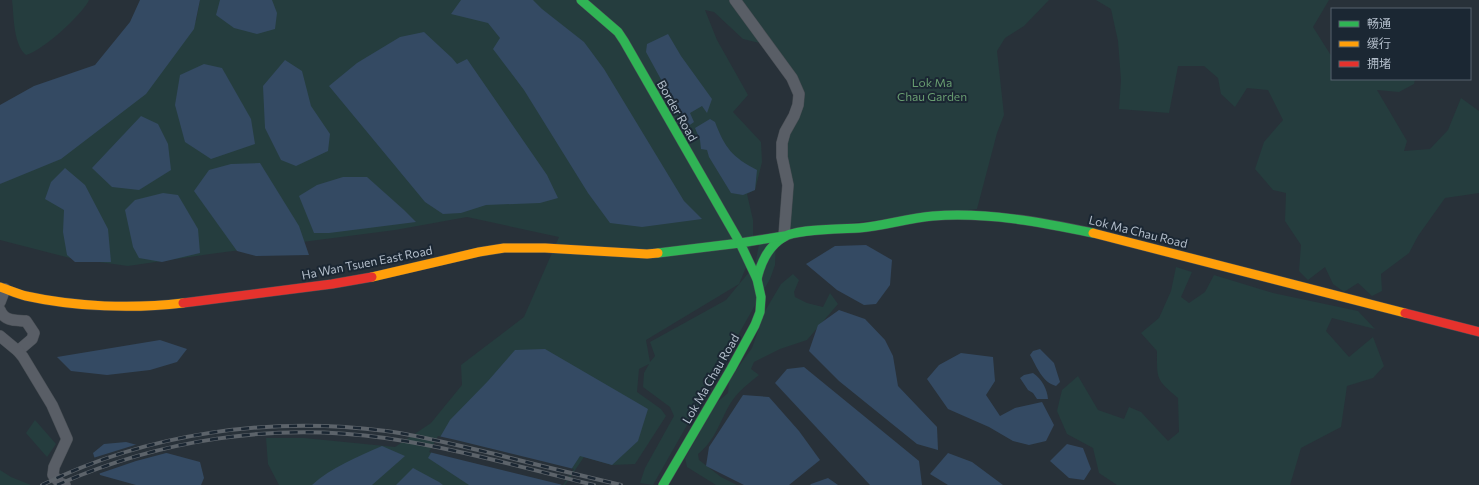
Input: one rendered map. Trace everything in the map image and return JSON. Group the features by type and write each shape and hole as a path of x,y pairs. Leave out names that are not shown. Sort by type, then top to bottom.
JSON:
{"street":[{"name":"Border Road","path":"581,0 618,32 740,243"},
{"path":"734,0 792,78 799,94 796,110 782,143 782,157 788,185 784,236"},
{"name":"Lok Ma Chau Road","path":"758,279 740,243 796,233 869,227 934,216 970,216 1035,221 1104,235 1479,332"},
{"name":"Lok Ma Chau Road","path":"663,485 728,376 755,325 760,312 761,297 758,279 759,271 764,257 784,236"},
{"name":"Ha Wan Tsuen East Road","path":"2,288 36,298 70,303 119,306 159,306 332,284 373,277 479,252 504,248 545,248 647,254 740,243"},
{"path":"0,302 2,288"},
{"path":"0,310 8,319 14,321 26,321 34,333 32,339 18,351"},
{"path":"0,336 18,351 52,405 67,439 54,467 53,475 60,483 65,485"}],"green space":[{"path":"12,0 89,0 79,14 61,32 41,47 26,55 16,37"},
{"name":"Lok Ma Chau Garden","path":"200,0 1049,0 1024,26 1005,38 997,51 1004,115 997,133 977,209 787,230 792,180 785,143 802,94 768,45 743,39 714,12 705,10 717,40 748,95 733,112 761,142 762,162 755,190 747,194 753,220 753,236 747,265 739,284 646,340 650,362 655,356 650,342 726,300 755,265 760,239 776,242 775,265 770,279 653,485 640,483 645,468 674,416 670,407 643,387 644,373 649,364 639,369 637,392 661,409 666,416 635,464 612,465 584,457 565,485 279,485 268,464 266,438 304,438 395,447 431,423 462,385 461,365 524,317 559,237 467,217 395,230 128,266 70,258 0,240 0,184 196,21"},
{"path":"1096,0 1329,0 1313,27 1331,55 1331,80 1415,80 1414,84 1399,92 1377,90 1407,141 1404,151 1430,149 1448,130 1461,98 1479,111 1479,193 1445,198 1418,236 1409,253 1381,274 1382,291 1372,296 1358,283 1344,292 1333,284 1325,267 1308,280 1299,271 1301,245 1285,221 1286,193 1273,190 1255,169 1264,142 1283,120 1268,90 1247,88 1235,107 1221,94 1218,78 1204,66 1178,66 1169,113 1119,109 1121,80 1118,41 1111,9"},
{"path":"1176,267 1192,272 1181,297 1189,303 1205,292 1214,275 1273,293 1358,311 1375,329 1332,318 1326,331 1349,357 1373,337 1384,366 1373,378 1347,386 1341,427 1301,448 1290,485 1117,485 1099,473 1093,448 1067,434 1057,411 1062,390 1078,376 1098,410 1124,419 1129,407 1141,412 1168,441 1179,432 1178,398 1165,387 1159,378 1157,368 1157,351 1141,333 1159,318 1171,291"},
{"path":"793,274 799,280 794,292 795,297 807,303 823,307 830,293 838,304 807,340 780,349 754,362 751,369 759,375 736,395 726,410 713,437 698,454 699,460 721,477 737,485 716,485 687,467 685,458 716,403 728,393 729,380 752,348 765,311 781,284"},
{"path":"35,420 56,444 47,457 26,433"},
{"path":"0,470 11,477 31,485 0,485"}],"water":[{"path":"140,0 200,0 194,29 146,94 61,159 0,184 0,105 34,86 95,65 130,22"},
{"path":"220,0 272,0 277,13 275,29 257,34 234,28 216,15"},
{"path":"461,0 533,0 542,9 584,42 604,69 684,201 702,219 642,227 610,223 588,193 524,90 493,49 500,38 488,23 451,14"},
{"path":"424,32 457,64 467,59 547,175 558,198 540,203 486,205 461,213 443,214 425,202 329,86 357,63 400,37"},
{"path":"668,34 681,56 712,99 707,113 702,106 690,113 694,122 687,127 646,52 647,44"},
{"path":"285,60 302,71 311,106 330,134 328,151 296,166 281,160 265,128 263,86"},
{"path":"204,64 222,68 251,119 255,144 211,159 185,142 175,105 180,75"},
{"path":"141,116 158,124 168,144 171,170 139,190 112,187 92,168"},
{"path":"710,119 715,122 722,139 730,151 741,161 757,170 755,190 743,195 731,193 709,157 707,150 701,149 700,140 695,128"},
{"path":"260,163 299,226 309,255 256,256 237,251 194,191 209,170 231,164"},
{"path":"65,168 85,185 108,229 111,262 75,262 67,255 63,232 64,210 45,199 51,182"},
{"path":"343,177 367,177 416,222 329,233 314,233 299,196 317,185"},
{"path":"163,193 178,195 198,229 200,253 162,262 139,258 133,247 125,210 135,200"},
{"path":"866,245 892,260 890,285 876,304 864,305 837,290 806,264 835,246"},
{"path":"839,310 865,319 885,340 893,356 898,386 937,427 938,450 917,444 839,381 809,351 818,325"},
{"path":"160,340 187,349 177,362 150,370 107,375 71,371 57,357"},
{"path":"545,349 648,409 638,441 612,465 580,456 561,485 469,485 428,458 450,420 488,381 515,350"},
{"path":"1040,349 1054,363 1060,382 1056,386 1043,378 1030,355 1033,351"},
{"path":"961,353 993,357 995,381 986,395 1000,416 1015,408 1042,402 1054,425 1046,441 1029,445 1013,441 989,427 948,409 927,379 939,365"},
{"path":"804,367 919,461 922,485 870,485 775,383 787,369"},
{"path":"1033,373 1044,384 1048,399 1037,399 1033,393 1028,390 1020,378 1024,375"},
{"path":"743,395 769,397 799,431 820,460 789,485 744,485 706,466 709,447"},
{"path":"126,442 200,462 204,478 201,485 136,485 100,475 93,453 104,444"},
{"path":"1067,444 1083,448 1091,469 1084,480 1069,478 1050,461"},
{"path":"382,446 405,456 372,485 312,485 336,468 354,458"},
{"path":"948,453 972,462 1003,485 948,485 930,474"},
{"path":"413,468 439,482 443,485 396,485"},
{"path":"828,478 838,485 810,485 811,484"}],"pier":[{"path":"438,436 574,469 563,485 429,452"},
{"path":"138,444 170,452 136,461 98,474 93,458"}],"railway":[{"path":"42,485 82,467 167,441 210,433 254,428 298,426 342,427 386,431 414,436 441,441 621,485"},
{"path":"57,485 96,469 136,456 176,446 259,434 301,432 343,434 411,442 490,459 594,485"}],"traffic: fast":[{"path":"581,0 618,32 624,41 740,243 658,253"},
{"path":"757,279 763,261 769,250 784,237 798,232 868,227 933,216 973,215 1014,219 1093,233"},
{"path":"663,485 731,369 755,325 760,312 761,297 757,279 740,243 784,236"}],"traffic: slow":[{"path":"1093,233 1405,313"},
{"path":"372,277 479,252 504,248 545,248 647,254 658,253"},
{"path":"0,287 26,296 84,305 144,306 183,303"}],"traffic: jam":[{"path":"183,303 332,284 372,277"},
{"path":"1405,313 1479,332"}]}
